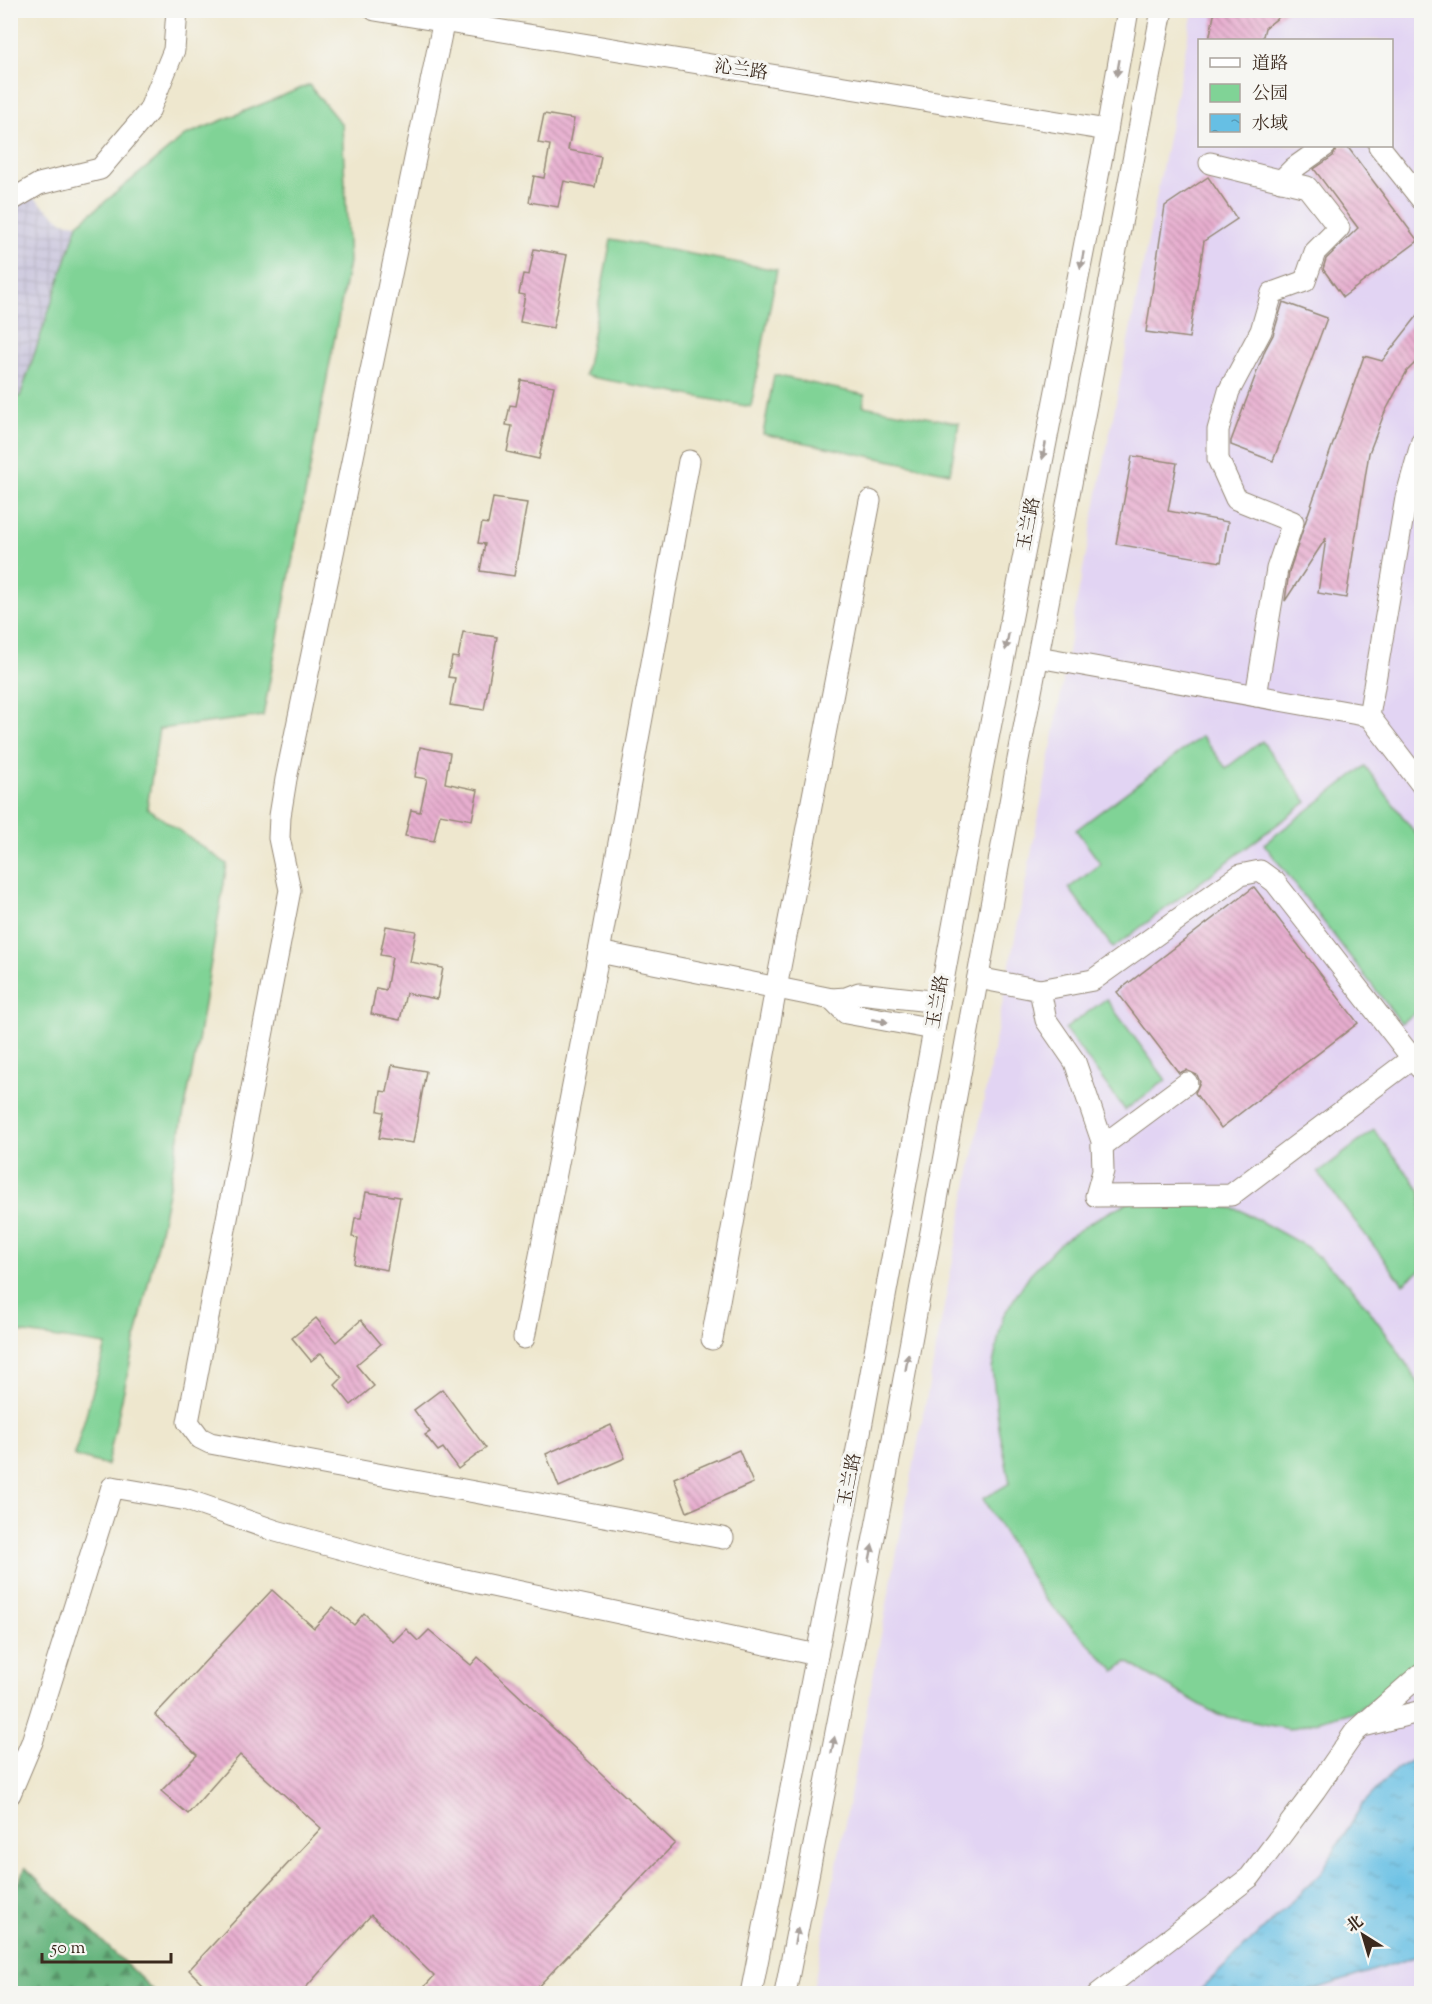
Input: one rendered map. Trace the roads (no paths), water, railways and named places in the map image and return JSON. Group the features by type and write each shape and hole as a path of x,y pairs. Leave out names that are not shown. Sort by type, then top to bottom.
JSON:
{"street":[{"path":"10,201 39,184 100,169 149,111 174,50 177,10"},
{"name":"沁兰路","path":"375,10 445,15 674,61 1107,130"},
{"name":"玉兰路","path":"751,1994 857,1449 982,769 1107,130 1128,10"},
{"name":"玉兰路","path":"785,1994 892,1443 1038,657 1162,10"},
{"path":"445,15 286,779 279,838 290,890 188,1422 200,1438 210,1443 723,1538"},
{"path":"1281,181 1294,168 1324,147"},
{"path":"1380,147 1422,200"},
{"path":"1210,163 1307,188 1339,228 1315,252 1305,281 1272,293 1260,331 1229,391 1218,430 1218,459 1236,499 1293,522 1277,568 1256,696"},
{"path":"1370,716 1407,498 1421,448"},
{"path":"524,1338 599,952 689,461"},
{"path":"712,1339 776,988 870,501"},
{"path":"1038,657 1370,716 1422,785"},
{"path":"978,978 1040,990 1093,980 1240,875 1260,871 1275,882 1419,1060 1231,1195 1096,1196 1102,1171 1102,1141 1075,1062 1046,1020 1040,990"},
{"path":"599,952 832,999 846,998 859,993 939,1002"},
{"path":"832,999 846,1013 934,1029"},
{"path":"1102,1146 1188,1083"},
{"path":"10,1794 32,1742 112,1487 186,1500 276,1531 427,1572 817,1655"},
{"path":"1098,1994 1250,1877 1316,1790 1355,1732 1422,1673"},
{"path":"1361,1727 1422,1711"}],"water":[{"path":"1421,1755 1421,1955 1304,1993 1197,1993 1321,1873 1362,1805 1396,1769"}]}
